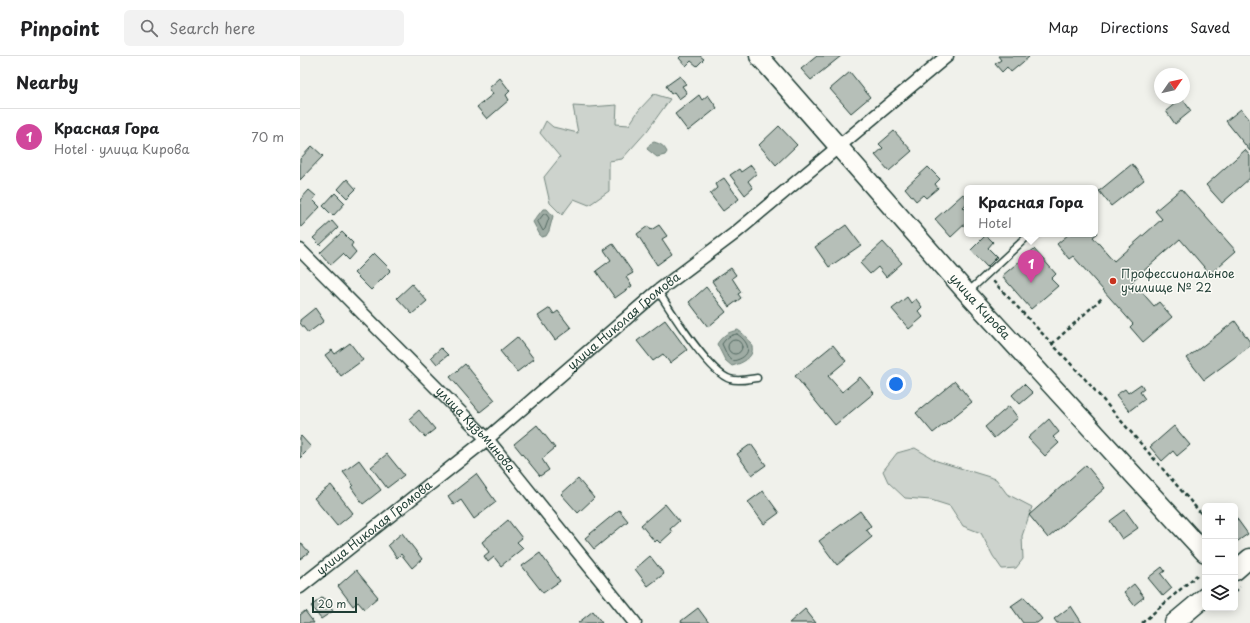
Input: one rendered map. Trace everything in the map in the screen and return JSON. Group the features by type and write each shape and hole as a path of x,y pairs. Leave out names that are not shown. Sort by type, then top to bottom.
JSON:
{"street":[{"name":"улица Кирова","path":"759,56 967,293 1202,550"},
{"name":"улица Николая Громова","path":"300,587 487,440 658,291 734,234 947,56"},
{"name":"улица Кузьминова","path":"300,250 487,440 635,623"},
{"path":"1238,568 1250,558"},
{"path":"1174,623 1202,600"}],"lane":[{"path":"967,293 1027,237"},
{"path":"658,291 686,333 713,366 728,379 740,381 757,378"}],"path":[{"path":"988,274 1085,379 1202,515"},
{"path":"1052,344 1103,297"},
{"path":"1142,623 1197,575"}],"shaded area":[{"path":"654,94 670,99 647,131 622,159 609,161 609,191 589,205 574,199 562,215 550,203 544,177 560,157 540,133 546,121 553,127 578,133 573,106 590,107 617,105 616,124 629,125 639,110"},
{"path":"915,448 937,461 996,479 1007,494 1032,507 1022,536 1023,559 1016,568 1002,569 993,556 981,533 963,526 950,506 931,500 905,498 888,482 883,471 897,453"}],"water":[{"path":"654,142 665,148 667,152 665,155 657,157 647,149 650,144"},
{"path":"543,209 547,209 553,216 549,231 546,236 541,237 533,222"},
{"path":"738,330 745,335 749,341 752,346 752,351 751,355 747,359 732,366 725,360 717,344 726,334"}],"building":[{"path":"681,56 700,56 704,59 697,66 691,61 686,66 679,58"},
{"path":"817,56 841,56 811,80 801,69"},
{"path":"998,56 1029,57 1011,72 1007,67 1002,72 995,64 1001,60"},
{"path":"850,72 870,97 851,113 830,89"},
{"path":"680,76 686,84 682,86 687,93 679,99 674,92 671,94 666,86"},
{"path":"500,78 510,91 506,95 509,100 487,119 477,107 493,94 489,88"},
{"path":"699,95 702,100 708,95 717,108 688,131 675,114"},
{"path":"1175,104 1186,104 1191,111 1175,124 1166,111"},
{"path":"1241,109 1250,120 1250,151 1226,121"},
{"path":"779,126 797,145 776,165 759,145"},
{"path":"894,131 912,151 889,171 875,155 883,148 879,144"},
{"path":"312,146 323,156 300,180 300,159"},
{"path":"1245,150 1250,156 1250,178 1222,203 1206,185"},
{"path":"1132,164 1144,180 1111,206 1099,191"},
{"path":"751,165 757,173 748,181 753,188 745,195 730,175 739,169 741,172"},
{"path":"928,167 940,179 935,184 938,188 926,198 923,195 916,201 905,188"},
{"path":"724,178 739,199 723,211 710,194 717,188 715,184"},
{"path":"347,179 356,189 347,198 338,189"},
{"path":"1181,189 1236,251 1210,274 1180,239 1132,281 1154,306 1159,302 1172,317 1143,342 1130,327 1133,324 1073,256 1069,259 1057,244 1065,237 1093,237 1114,261 1162,219 1155,211"},
{"path":"309,190 316,196 313,200 320,207 300,228 300,200"},
{"path":"335,193 345,203 333,216 323,206"},
{"path":"963,194 964,225 951,237 935,219"},
{"path":"332,221 338,228 320,245 313,238"},
{"path":"659,225 667,236 662,239 672,254 657,265 637,234 648,226 651,230"},
{"path":"846,225 861,245 829,267 815,247"},
{"path":"342,232 353,243 351,246 356,252 349,260 343,254 331,265 320,253"},
{"path":"984,237 988,237 993,242 988,248 997,257 987,267 971,250"},
{"path":"883,242 902,263 886,277 878,267 870,274 860,263"},
{"path":"613,244 633,273 626,277 632,286 615,298 596,271 611,260 604,250"},
{"path":"1034,249 1056,274 1051,279 1058,286 1031,309 1002,276"},
{"path":"374,253 391,270 371,290 354,273"},
{"path":"731,268 736,275 732,278 741,292 738,294 741,298 729,307 712,281"},
{"path":"412,284 427,301 412,314 397,298"},
{"path":"706,287 726,312 708,327 689,302"},
{"path":"907,297 911,303 916,299 922,307 918,311 923,317 909,329 892,309"},
{"path":"315,308 324,321 308,333 300,323 300,320"},
{"path":"550,308 554,314 558,311 571,328 555,340 538,316"},
{"path":"665,320 687,350 670,363 663,354 653,361 637,341"},
{"path":"1235,321 1250,342 1250,346 1204,380 1187,358"},
{"path":"517,337 534,359 517,372 500,351"},
{"path":"350,343 363,360 341,376 325,355 332,350 335,354"},
{"path":"833,345 846,361 828,376 842,392 860,377 874,393 835,425 795,376"},
{"path":"441,348 448,355 437,364 431,357"},
{"path":"465,364 495,400 480,412 450,377"},
{"path":"955,381 972,402 933,433 916,413"},
{"path":"1024,384 1033,393 1020,404 1012,395"},
{"path":"1141,384 1144,389 1140,392 1145,399 1129,411 1116,395 1125,389 1128,393"},
{"path":"1009,406 1018,418 994,438 985,427"},
{"path":"419,410 435,429 425,437 409,419"},
{"path":"1049,419 1059,432 1053,437 1059,443 1045,456 1028,438"},
{"path":"537,425 555,448 542,459 549,470 540,476 514,444"},
{"path":"1174,426 1190,445 1177,456 1173,451 1162,461 1150,447"},
{"path":"301,436 311,447 300,458 300,437"},
{"path":"751,444 766,465 752,475 737,454"},
{"path":"387,454 404,475 387,488 371,467"},
{"path":"359,460 381,490 363,504 351,487 353,485 343,472"},
{"path":"1086,465 1105,488 1048,538 1029,515"},
{"path":"476,474 496,502 474,519 461,500 454,505 448,496"},
{"path":"578,479 594,498 578,513 561,494"},
{"path":"331,485 353,513 337,526 314,498"},
{"path":"763,491 779,513 764,524 748,502"},
{"path":"665,504 679,521 670,529 672,532 660,543 657,540 655,542 641,525"},
{"path":"619,510 628,521 594,549 585,538"},
{"path":"1125,510 1138,528 1122,539 1110,521"},
{"path":"860,511 871,526 866,529 872,537 837,565 819,541"},
{"path":"508,520 522,538 517,542 523,548 501,566 494,557 488,562 484,556 489,552 482,542"},
{"path":"1238,520 1248,534 1238,541"},
{"path":"402,533 422,559 412,568 401,554 397,558 388,545"},
{"path":"300,542 309,552 300,559"},
{"path":"540,553 560,581 543,593 522,566"},
{"path":"650,556 664,574 648,586 635,569"},
{"path":"1162,567 1165,571 1161,574 1172,588 1163,596 1148,578"},
{"path":"356,570 378,597 364,609 358,602 353,606 338,586"},
{"path":"1134,584 1144,597 1134,605 1124,592"},
{"path":"323,597 333,611 321,619 311,606"},
{"path":"1024,597 1042,619 1037,623 1023,623 1011,606"},
{"path":"1071,606 1082,623 1057,623 1054,619"},
{"path":"698,608 709,623 682,623 681,621"},
{"path":"805,609 816,623 789,623"},
{"path":"305,611 314,623 300,623 300,615"},
{"path":"593,611 602,623 578,623"}],"place":[{"name":"Профессиональное училище № 22","path":"1113,281"},
{"name":"Красная Гора","path":"1031,283"}]}
